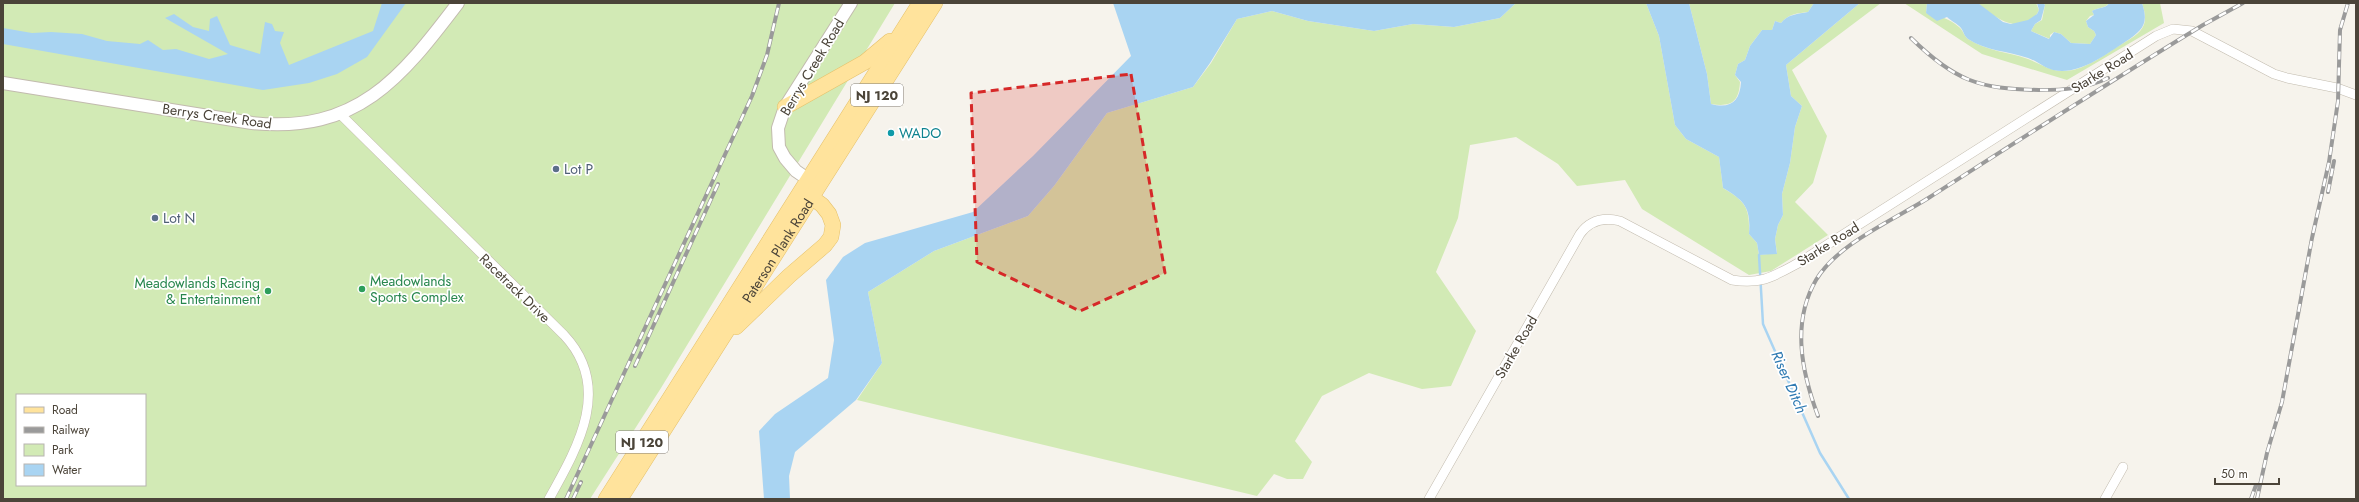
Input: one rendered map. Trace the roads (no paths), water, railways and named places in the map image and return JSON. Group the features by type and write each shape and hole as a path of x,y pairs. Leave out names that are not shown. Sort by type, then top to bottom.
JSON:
{"main road":[{"name":"Paterson Plank Road","path":"620,499 718,344 920,3"},
{"name":"Paterson Plank Road","path":"606,499 810,188 934,3"},
{"path":"785,107 865,62 906,26"},
{"path":"718,344 828,241 832,231 832,219 810,188"}],"street":[{"name":"Berrys Creek Road","path":"3,82 264,124 298,123 339,114 366,101 396,78 417,56 458,3"},
{"name":"Berrys Creek Road","path":"810,188 788,163 779,147 778,128 785,107 851,3"},
{"name":"Starke Road","path":"1429,499 1580,234 1595,221 1604,219 1620,221 1732,280 1757,282 1779,274 1800,262 2164,32 2182,29 2192,31 2274,74 2337,88 2356,95"},
{"name":"Racetrack Drive","path":"339,114 564,335 578,354 588,381 588,410 583,429 549,499"},
{"path":"2105,499 2122,467"}],"water":[{"path":"382,3 406,3 367,57 337,74 309,83 263,90 3,44 3,28 32,33 51,32 82,34 107,41 140,44 148,40 163,50 176,49 209,59 228,54 165,18 174,14 193,27 209,31 210,19 217,16 230,45 260,54 265,22 272,24 275,31 284,32 280,43 289,65 373,31"},
{"path":"1113,3 1516,3 1500,18 1454,27 1413,24 1374,31 1308,21 1272,11 1237,19 1210,63 1193,87 1107,113 1054,186 1028,216 934,251 868,292 882,363 856,400 795,452 789,476 790,499 764,499 759,431 775,414 828,378 834,340 826,280 843,257 865,243 973,212 1033,156 1131,56"},
{"path":"1646,3 1689,3 1707,74 1711,104 1729,105 1739,95 1741,82 1735,75 1738,64 1745,60 1750,46 1762,30 1772,30 1775,21 1781,23 1790,16 1808,12 1814,3 1860,3 1786,65 1791,96 1802,106 1795,127 1790,163 1782,194 1783,215 1778,225 1775,239 1777,254 1759,255 1757,243 1749,234 1749,218 1745,206 1737,197 1723,188 1719,157 1686,139 1675,125 1659,36"},
{"path":"1927,3 1978,3 2003,22 2011,24 2028,20 2037,14 2039,10 2037,3 2043,3 2045,5 2041,20 2035,24 2031,31 2049,39 2054,32 2061,34 2071,43 2090,44 2096,35 2094,31 2088,27 2086,21 2094,15 2092,11 2106,6 2109,3 2142,3 2145,16 2143,26 2140,30 2109,53 2081,67 2062,71 2050,69 2028,58 1975,43 1967,38 1962,29 1947,17 1937,21 1926,13"}],"waterway":[{"name":"Riser Ditch","path":"1759,255 1763,324 1820,453 1849,499"}],"railway":[{"path":"566,499 752,96 767,55 779,3"},
{"path":"1818,416 1807,383 1801,331 1808,296 1816,280 1838,255 1868,233 1930,197 2134,67 2203,25 2243,3"},
{"path":"2257,499 2267,453 2282,402 2312,238 2329,162 2338,101 2340,30 2348,3"},
{"path":"1911,38 1927,53 1955,73 1969,80 2000,88 2057,90 2083,87 2108,78"},
{"path":"2328,192 2334,161"},
{"path":"635,366 718,184"},
{"path":"573,499 581,482"},
{"path":"2251,499 2256,485"}],"place":[{"name":"WADO","path":"891,133"},
{"name":"Lot P","path":"556,169"},
{"name":"Lot N","path":"155,218"},
{"name":"Meadowlands Sports Complex","path":"362,289"},
{"name":"Meadowlands Racing & Entertainment","path":"268,291"}]}
